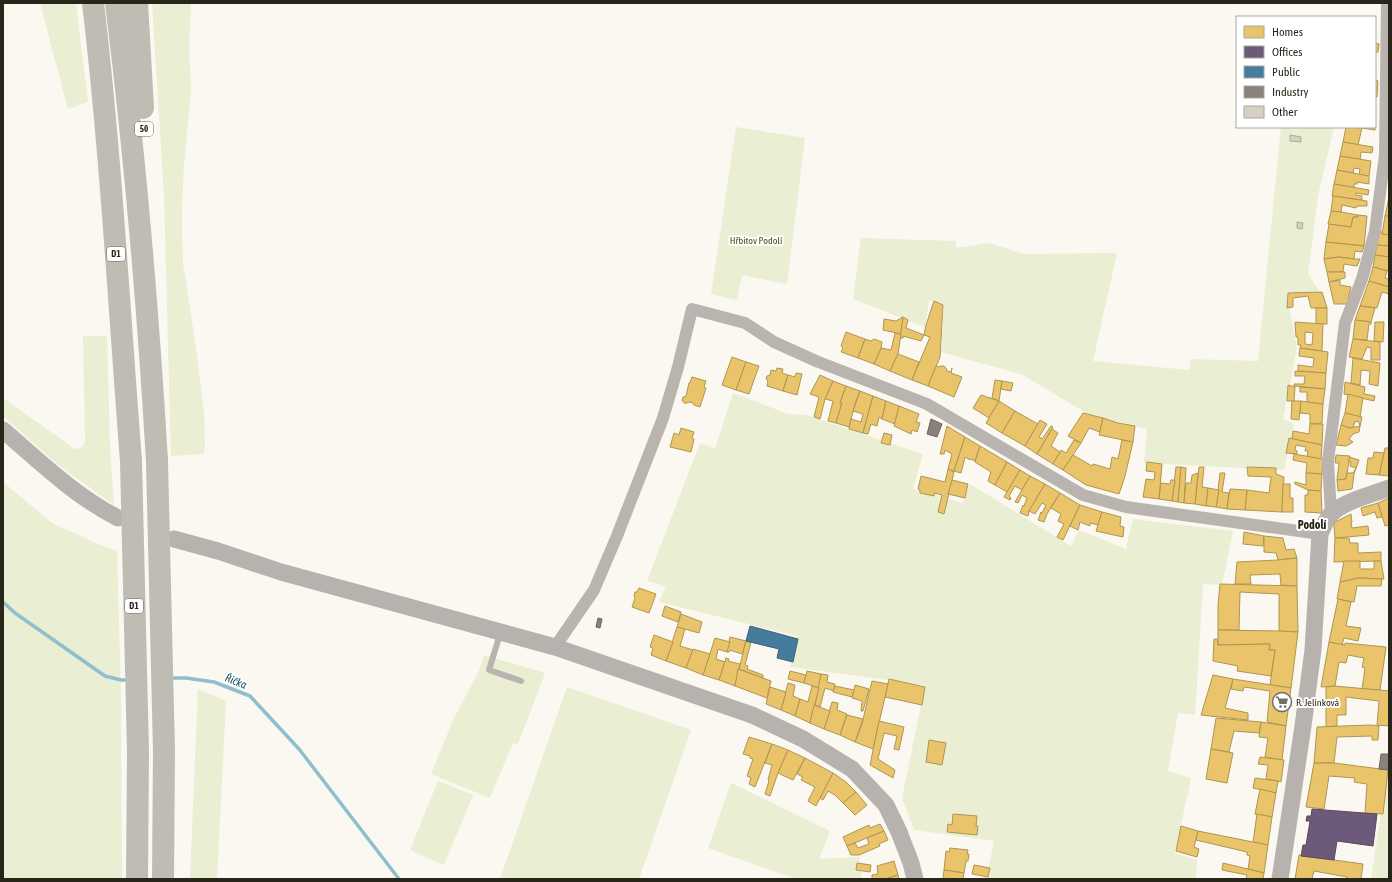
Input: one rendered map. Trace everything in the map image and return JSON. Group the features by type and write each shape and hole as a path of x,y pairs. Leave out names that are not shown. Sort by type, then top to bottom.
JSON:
{"highway":[{"path":"87,3 98,47"},
{"name":"D1","path":"92,3 98,47 113,214 131,461 138,752 137,879"},
{"path":"116,3 127,90 152,371 157,461 164,751 163,879"},
{"name":"50","path":"137,3 151,255 152,371"}],"street":[{"path":"1332,514 1328,461 1345,323 1362,279 1375,231 1385,155 1387,3"},
{"path":"555,647 594,590 617,536 663,418 678,367 692,308 745,323 774,342 816,361 927,404 1083,495 1126,507 1320,534"},
{"path":"3,430 68,486 98,507 118,518"},
{"path":"1280,879 1313,650 1320,534 1326,521 1340,508 1349,503 1389,488"},
{"path":"174,540 288,574 555,647 752,715 803,739 852,769 886,805 911,862 915,879"}],"lane":[{"path":"500,632 489,670 521,681"}],"green space":[{"path":"40,3 76,3 88,102 68,109"},
{"path":"152,3 191,3 189,47 191,90 184,165 182,235 183,263 204,411 204,454 171,456 164,195"},
{"name":"Hřbitov Podolí","path":"736,127 805,138 787,284 742,275 737,300 711,294"},
{"path":"1281,128 1334,128 1318,196 1308,274 1319,291 1287,295 1297,348 1283,419 1294,424 1284,470 1144,463 1147,429 1088,414 1023,375 941,352 944,306 929,300 925,327 853,299 861,238 956,241 956,248 989,243 1024,254 1117,253 1093,361 1189,370 1191,359 1258,361"},
{"path":"83,336 107,336 110,448 114,505 57,464 3,416 3,398 75,449 82,447 85,440"},
{"path":"733,393 788,414 806,415 923,454 913,489 963,503 970,484 1071,546 1079,530 1126,549 1133,519 1233,531 1222,585 1203,584 1195,715 1178,713 1168,771 1191,778 1175,853 1197,860 1196,879 986,879 994,841 914,830 902,798 925,685 790,667 797,636 659,602 666,586 647,581 700,443 715,449"},
{"path":"3,482 52,523 117,551 121,695 122,879 3,879"},
{"path":"484,655 545,673 518,744 513,743 490,798 431,774 454,718 479,671"},
{"path":"567,687 691,730 639,879 500,879"},
{"path":"198,689 226,701 217,879 190,879"},
{"path":"1387,772 1389,772 1389,879 1371,879"},
{"path":"438,781 473,795 444,865 410,850"},
{"path":"731,783 830,831 819,859 859,857 862,879 793,879 708,848"}],"building: Homes":[{"path":"1376,43 1379,44 1378,52 1376,52"},
{"path":"1376,80 1378,81 1376,97"},
{"path":"1346,128 1362,128 1358,145 1343,142"},
{"path":"1362,128 1375,128 1375,130"},
{"path":"1343,142 1373,147 1372,153 1361,152 1360,160 1340,156"},
{"path":"1340,156 1371,161 1369,176 1359,175 1360,169 1354,168 1353,174 1337,170"},
{"path":"1337,170 1369,176 1369,184 1357,182 1357,184 1354,184 1354,188 1334,184"},
{"path":"1334,184 1369,190 1368,195 1356,193 1356,195 1362,196 1362,200 1332,196"},
{"path":"1333,196 1367,201 1367,206 1357,206 1356,208 1342,205 1341,212 1331,211"},
{"path":"1389,197 1389,216 1385,216"},
{"path":"1331,211 1358,215 1358,217 1353,217 1351,227 1328,224"},
{"path":"1358,215 1367,216 1364,246 1326,242 1329,224 1351,227 1353,217 1358,217"},
{"path":"1385,216 1389,216 1389,235 1382,234"},
{"path":"1379,231 1382,232 1382,234 1389,235 1389,246 1377,245"},
{"path":"1326,242 1364,246 1362,252 1355,251 1354,259 1339,257 1324,259"},
{"path":"1377,245 1389,246 1389,257 1375,255"},
{"path":"1375,255 1389,257 1389,271 1373,267"},
{"path":"1339,257 1360,259 1357,266 1344,264 1343,272 1327,272 1324,259"},
{"path":"1373,267 1387,271 1385,278 1389,279 1389,287 1369,281"},
{"path":"1327,272 1345,272 1345,278 1329,282"},
{"path":"1340,280 1340,285 1351,287 1347,304 1334,304 1329,282"},
{"path":"1369,281 1389,287 1389,294 1382,292 1377,308 1360,306"},
{"path":"1322,292 1327,308 1311,308 1308,296 1293,298 1293,307 1287,308 1288,293"},
{"path":"934,301 943,305 940,357 928,386 912,380 930,337 924,335"},
{"path":"1360,306 1375,308 1371,322 1355,320"},
{"path":"1316,308 1327,308 1327,324 1316,324"},
{"path":"903,317 901,334 883,330 884,319 896,321"},
{"path":"903,317 908,320 906,328 924,335 921,341 903,336 903,338 900,338"},
{"path":"1355,320 1371,322 1371,324 1369,324 1367,340 1353,339"},
{"path":"1295,322 1323,324 1322,351 1300,348 1301,345 1298,345 1298,337 1296,337","holes":["1305,332 1313,333 1312,345 1305,344"]},
{"path":"1375,322 1384,322 1383,342 1374,341"},
{"path":"846,332 865,339 858,358 841,352 843,348 841,346"},
{"path":"895,333 901,334 898,354 890,371 874,364 881,348 891,350"},
{"path":"865,339 871,341 874,339 882,342 874,364 858,358"},
{"path":"1353,339 1380,342 1380,360 1371,360 1371,348 1367,347 1362,359 1349,357"},
{"path":"1300,348 1328,352 1326,373 1298,371 1298,365 1313,367 1314,358 1299,356"},
{"path":"898,354 919,362 912,380 890,371"},
{"path":"732,357 746,362 736,390 722,385"},
{"path":"1353,358 1380,363 1378,386 1369,384 1370,371 1361,370 1360,385 1351,383"},
{"path":"746,362 759,366 749,394 736,390"},
{"path":"936,366 944,366 947,371 951,372 952,368 951,373 962,377 954,397 928,386"},
{"path":"777,368 783,369 782,373 788,375 783,391 767,386 767,376 770,375 771,370 776,371"},
{"path":"1295,371 1326,373 1325,389 1294,386 1294,384 1304,384 1305,376 1295,376"},
{"path":"796,373 802,374 797,395 783,391 788,375 795,377"},
{"path":"820,375 833,381 825,399 820,419 814,417 819,397 810,394"},
{"path":"692,377 706,381 704,387 706,388 700,407 689,402 684,403 682,400 683,397 686,396"},
{"path":"995,380 1002,381 999,401 992,398"},
{"path":"833,381 846,386 840,403 842,403 836,423 828,421 833,401 825,399"},
{"path":"1002,381 1013,383 1011,391 1001,389"},
{"path":"1345,382 1365,387 1364,394 1375,396 1374,401 1344,394"},
{"path":"1288,385 1295,387 1294,401 1287,401"},
{"path":"846,386 860,391 849,427 836,423 842,403 840,403"},
{"path":"1300,387 1325,389 1323,404 1307,402 1307,392 1300,392"},
{"path":"860,391 873,396 863,433 849,429 851,419 861,422 863,414 853,411"},
{"path":"1348,394 1363,398 1360,417 1345,413"},
{"path":"981,395 999,401 989,418 973,408"},
{"path":"873,396 886,401 882,419 879,417 877,426 871,424 868,434 863,433"},
{"path":"886,401 899,406 895,424 882,419"},
{"path":"999,401 1015,411 1002,433 986,423"},
{"path":"1292,401 1301,401 1299,420 1291,419"},
{"path":"1301,401 1323,404 1322,423 1310,424 1310,414 1300,413"},
{"path":"899,406 919,414 916,422 920,423 917,432 912,430 911,434 894,426"},
{"path":"1015,411 1038,424 1025,446 1002,433"},
{"path":"1083,413 1103,418 1100,432 1089,428 1081,443 1068,436"},
{"path":"1345,413 1362,417 1360,426 1359,422 1355,421 1353,428 1341,425"},
{"path":"1103,418 1118,423 1135,426 1133,442 1099,435"},
{"path":"1040,420 1047,424 1039,437 1042,439 1051,426 1053,427 1037,454 1025,446"},
{"path":"1310,424 1323,424 1322,445 1292,439 1293,431 1309,434"},
{"path":"1341,425 1350,428 1360,426 1359,432 1353,434 1349,439 1353,442 1346,446 1336,445"},
{"path":"947,426 965,437 954,471 948,469 952,454 945,450 944,454 940,454"},
{"path":"681,428 694,432 691,452 670,447 674,433 679,435"},
{"path":"1052,429 1058,433 1051,446 1060,452 1053,464 1037,454"},
{"path":"884,433 892,435 890,445 881,443"},
{"path":"965,437 980,446 975,461 965,457 961,473 954,471"},
{"path":"1289,438 1322,445 1321,459 1307,457 1308,451 1305,451 1306,447 1296,445 1295,450 1297,451 1297,454 1286,453"},
{"path":"1074,440 1081,443 1063,470 1053,464 1061,450 1066,453"},
{"path":"1122,440 1133,442 1119,494 1086,485 1063,470 1073,455 1092,466 1093,464 1110,469 1112,457 1118,459"},
{"path":"980,446 1007,462 995,485 988,481 991,472 975,462"},
{"path":"1385,448 1389,448 1389,476 1379,475"},
{"path":"1374,452 1384,453 1379,475 1366,474 1368,458 1373,458"},
{"path":"1294,454 1323,459 1322,474 1306,473 1307,463 1293,460"},
{"path":"1336,455 1350,456 1346,479 1337,480 1339,463 1335,463"},
{"path":"1349,457 1359,460 1354,474 1352,489 1338,491 1337,480 1346,479 1347,473 1353,473 1356,468 1350,466 1351,462 1349,462"},
{"path":"1007,462 1020,470 1007,492 995,485"},
{"path":"1147,462 1162,464 1159,499 1143,497 1146,479 1154,480 1155,472 1146,471"},
{"path":"1176,467 1181,467 1178,502 1172,501"},
{"path":"1181,467 1186,468 1184,503 1178,502"},
{"path":"1199,467 1204,467 1202,487 1208,488 1206,506 1195,504"},
{"path":"1247,467 1276,468 1276,474 1284,477 1282,512 1245,510 1247,490 1269,493 1271,477 1248,476"},
{"path":"948,469 954,472 944,514 938,512 942,495 934,493 934,496 920,493 920,490 918,489 921,476 945,482"},
{"path":"1020,470 1030,476 1022,490 1015,486 1009,496 1011,498 1010,500 1004,497"},
{"path":"1198,473 1195,504 1184,503 1186,483 1191,483 1192,475"},
{"path":"1220,473 1225,473 1222,492 1229,493 1227,509 1216,507"},
{"path":"1306,473 1322,474 1321,491 1308,490 1295,484 1295,482 1306,485"},
{"path":"1030,476 1045,484 1029,511 1028,516 1020,513 1027,498 1022,495 1018,503 1015,502"},
{"path":"952,480 968,484 965,498 948,494"},
{"path":"1171,480 1175,480 1172,501 1159,499 1161,483 1170,484"},
{"path":"1045,484 1060,493 1047,514 1044,522 1038,520 1046,505 1042,503 1035,514 1029,511"},
{"path":"1283,484 1290,484 1290,498 1293,498 1293,512 1282,512"},
{"path":"1208,488 1219,490 1216,507 1206,506"},
{"path":"1230,489 1247,490 1245,510 1227,509"},
{"path":"1308,490 1321,491 1322,513 1305,512 1305,495 1308,495"},
{"path":"1060,493 1080,505 1063,540 1057,537 1064,524 1058,521 1061,514 1051,508"},
{"path":"1389,498 1389,525 1385,526 1378,503"},
{"path":"1378,503 1382,517 1377,518 1375,512 1363,516 1361,508"},
{"path":"1080,505 1102,512 1098,525 1090,523 1090,526 1080,522 1078,530 1070,526"},
{"path":"1102,512 1121,517 1120,526 1124,527 1123,537 1096,531"},
{"path":"1351,514 1352,528 1368,526 1369,535 1335,538 1335,522"},
{"path":"1244,532 1264,536 1263,546 1243,544"},
{"path":"1264,536 1283,538 1286,550 1294,549 1297,558 1278,560 1276,553 1264,552"},
{"path":"1335,538 1349,538 1350,543 1358,543 1358,553 1381,552 1381,561 1334,562"},
{"path":"1297,558 1297,586 1281,585 1280,574 1250,575 1251,584 1235,584 1237,562"},
{"path":"1344,561 1360,561 1360,569 1374,569 1374,561 1381,561 1384,579 1359,578 1340,582"},
{"path":"1359,578 1382,579 1381,586 1357,586 1354,602 1337,599 1340,582"},
{"path":"1220,584 1297,586 1298,632 1279,631 1279,594 1240,592 1239,630 1218,630"},
{"path":"639,588 656,594 649,613 632,607 635,592 637,592"},
{"path":"1338,599 1351,602 1346,626 1361,628 1358,641 1344,638 1342,645 1329,642"},
{"path":"665,606 681,612 678,622 662,616"},
{"path":"681,614 702,622 699,633 677,627"},
{"path":"677,627 685,629 680,646 693,650 686,668 666,661"},
{"path":"1218,630 1298,632 1291,688 1270,685 1275,650 1269,650 1270,644 1218,645"},
{"path":"654,635 673,642 666,661 651,655 653,648 650,647"},
{"path":"730,637 746,641 742,654 730,650 727,652"},
{"path":"715,638 730,642 727,652 718,649 716,659 725,662 719,680 703,675"},
{"path":"1214,639 1217,639 1218,645 1270,644 1269,650 1275,650 1271,676 1237,671 1238,666 1213,661"},
{"path":"746,641 751,642 745,665 748,666 747,669 763,675 763,678 739,669"},
{"path":"1329,642 1345,645 1345,643 1386,647 1380,690 1362,689 1365,668 1362,667 1364,658 1348,655 1346,663 1339,662 1335,686 1321,687"},
{"path":"693,649 710,654 703,675 686,668"},
{"path":"726,658 729,659 728,661 740,664 735,686 719,680"},
{"path":"738,669 771,681 767,698 735,686"},
{"path":"790,671 806,675 804,683 788,679"},
{"path":"807,671 821,674 819,688 804,683"},
{"path":"821,674 828,675 827,682 835,684 834,691 825,688 820,707 815,705"},
{"path":"1213,675 1233,679 1225,708 1248,713 1248,720 1201,715"},
{"path":"889,679 925,687 922,705 885,697"},
{"path":"1233,679 1291,688 1286,726 1267,722 1270,691 1244,687 1243,691 1231,689"},
{"path":"872,681 888,684 873,749 855,742 862,724"},
{"path":"788,683 795,685 793,696 800,699 795,716 781,710"},
{"path":"855,685 869,689 863,711 861,711 862,701 852,698"},
{"path":"812,686 819,688 810,723 795,716 800,699 808,702"},
{"path":"835,686 854,690 852,697 833,692"},
{"path":"1335,686 1389,691 1389,726 1377,725 1379,701 1346,697 1346,715 1337,715 1337,726 1326,727 1326,687"},
{"path":"770,687 786,692 781,710 766,704"},
{"path":"832,702 838,703 837,710 847,714 840,735 824,729"},
{"path":"814,705 830,711 824,729 810,723"},
{"path":"847,715 863,719 855,742 840,735"},
{"path":"1216,718 1261,722 1259,733 1234,731 1229,752 1211,749"},
{"path":"879,721 904,727 899,750 894,749 897,736 884,733 878,759 895,770 893,778 870,765"},
{"path":"1261,722 1286,726 1282,760 1265,757 1268,738 1259,737"},
{"path":"1379,726 1378,740 1372,740 1372,736 1337,737 1334,763 1314,763 1317,727"},
{"path":"749,737 772,744 755,787 749,784 751,778 747,776 753,759 750,758 750,756 743,754"},
{"path":"929,740 946,743 942,765 926,762"},
{"path":"772,744 788,750 770,796 765,794 772,765 765,763"},
{"path":"1211,749 1233,753 1227,783 1206,779"},
{"path":"788,750 805,758 793,780 778,773"},
{"path":"1260,757 1284,760 1281,782 1266,779 1268,765 1258,764"},
{"path":"805,758 833,773 816,806 808,801 815,787 801,780 803,777 797,774"},
{"path":"1314,763 1334,763 1388,770 1383,814 1365,813 1367,784 1354,782 1355,778 1329,776 1324,809 1306,807"},
{"path":"833,773 846,782 856,792 843,803 835,795 828,791 823,800 820,798"},
{"path":"1255,778 1278,781 1276,793 1253,788"},
{"path":"1260,789 1276,793 1272,817 1255,814"},
{"path":"856,792 867,805 855,815 843,803"},
{"path":"953,814 977,816 977,835 947,832 948,824 952,825"},
{"path":"1257,814 1272,817 1268,845 1253,842"},
{"path":"880,824 884,831 847,846 843,837 869,825 870,828"},
{"path":"1181,826 1198,831 1194,847 1199,849 1197,857 1176,851"},
{"path":"884,831 888,840 879,844 880,846 859,855 851,855 847,846 855,843 858,848 869,844 867,838"},
{"path":"1198,831 1268,845 1264,873 1248,869 1250,856 1247,855 1247,852 1196,840"},
{"path":"950,848 968,850 968,861 966,861 964,873 944,870 946,851 949,852"},
{"path":"1299,855 1363,864 1361,879 1346,879 1347,877 1314,871 1312,879 1295,879"},
{"path":"894,861 898,875 885,879 872,879 872,875 878,874 877,866"},
{"path":"857,863 871,865 870,872 856,870"},
{"path":"1223,863 1264,873 1263,879 1246,879 1247,875 1222,870"},
{"path":"974,865 990,868 988,877 972,874"},
{"path":"944,870 964,873 963,879 943,879"},
{"path":"898,875 899,879 885,879"}],"building: Offices":[{"path":"1312,809 1377,814 1373,846 1337,841 1334,860 1301,856 1303,845 1306,845 1310,821 1306,821 1307,816 1311,816"}],"building: Public":[{"path":"750,626 798,639 793,662 777,658 779,649 746,641"}],"building: Industry":[{"path":"931,419 942,424 937,437 927,434"},
{"path":"598,618 602,619 600,628 596,627"},
{"path":"1381,754 1389,754 1389,770 1379,769"}],"building: Other":[{"path":"1290,135 1301,137 1301,142 1290,141"},
{"path":"1297,222 1303,223 1302,229 1297,228"}],"waterway":[{"name":"Říčka","path":"3,602 15,613 105,676 128,680"},
{"name":"Říčka","path":"168,678 186,678 214,682 250,696 299,749 399,879"}],"place":[{"name":"R. Jelínková","path":"1282,702"}],"district":[{"name":"Podolí","path":"1312,525"}]}
